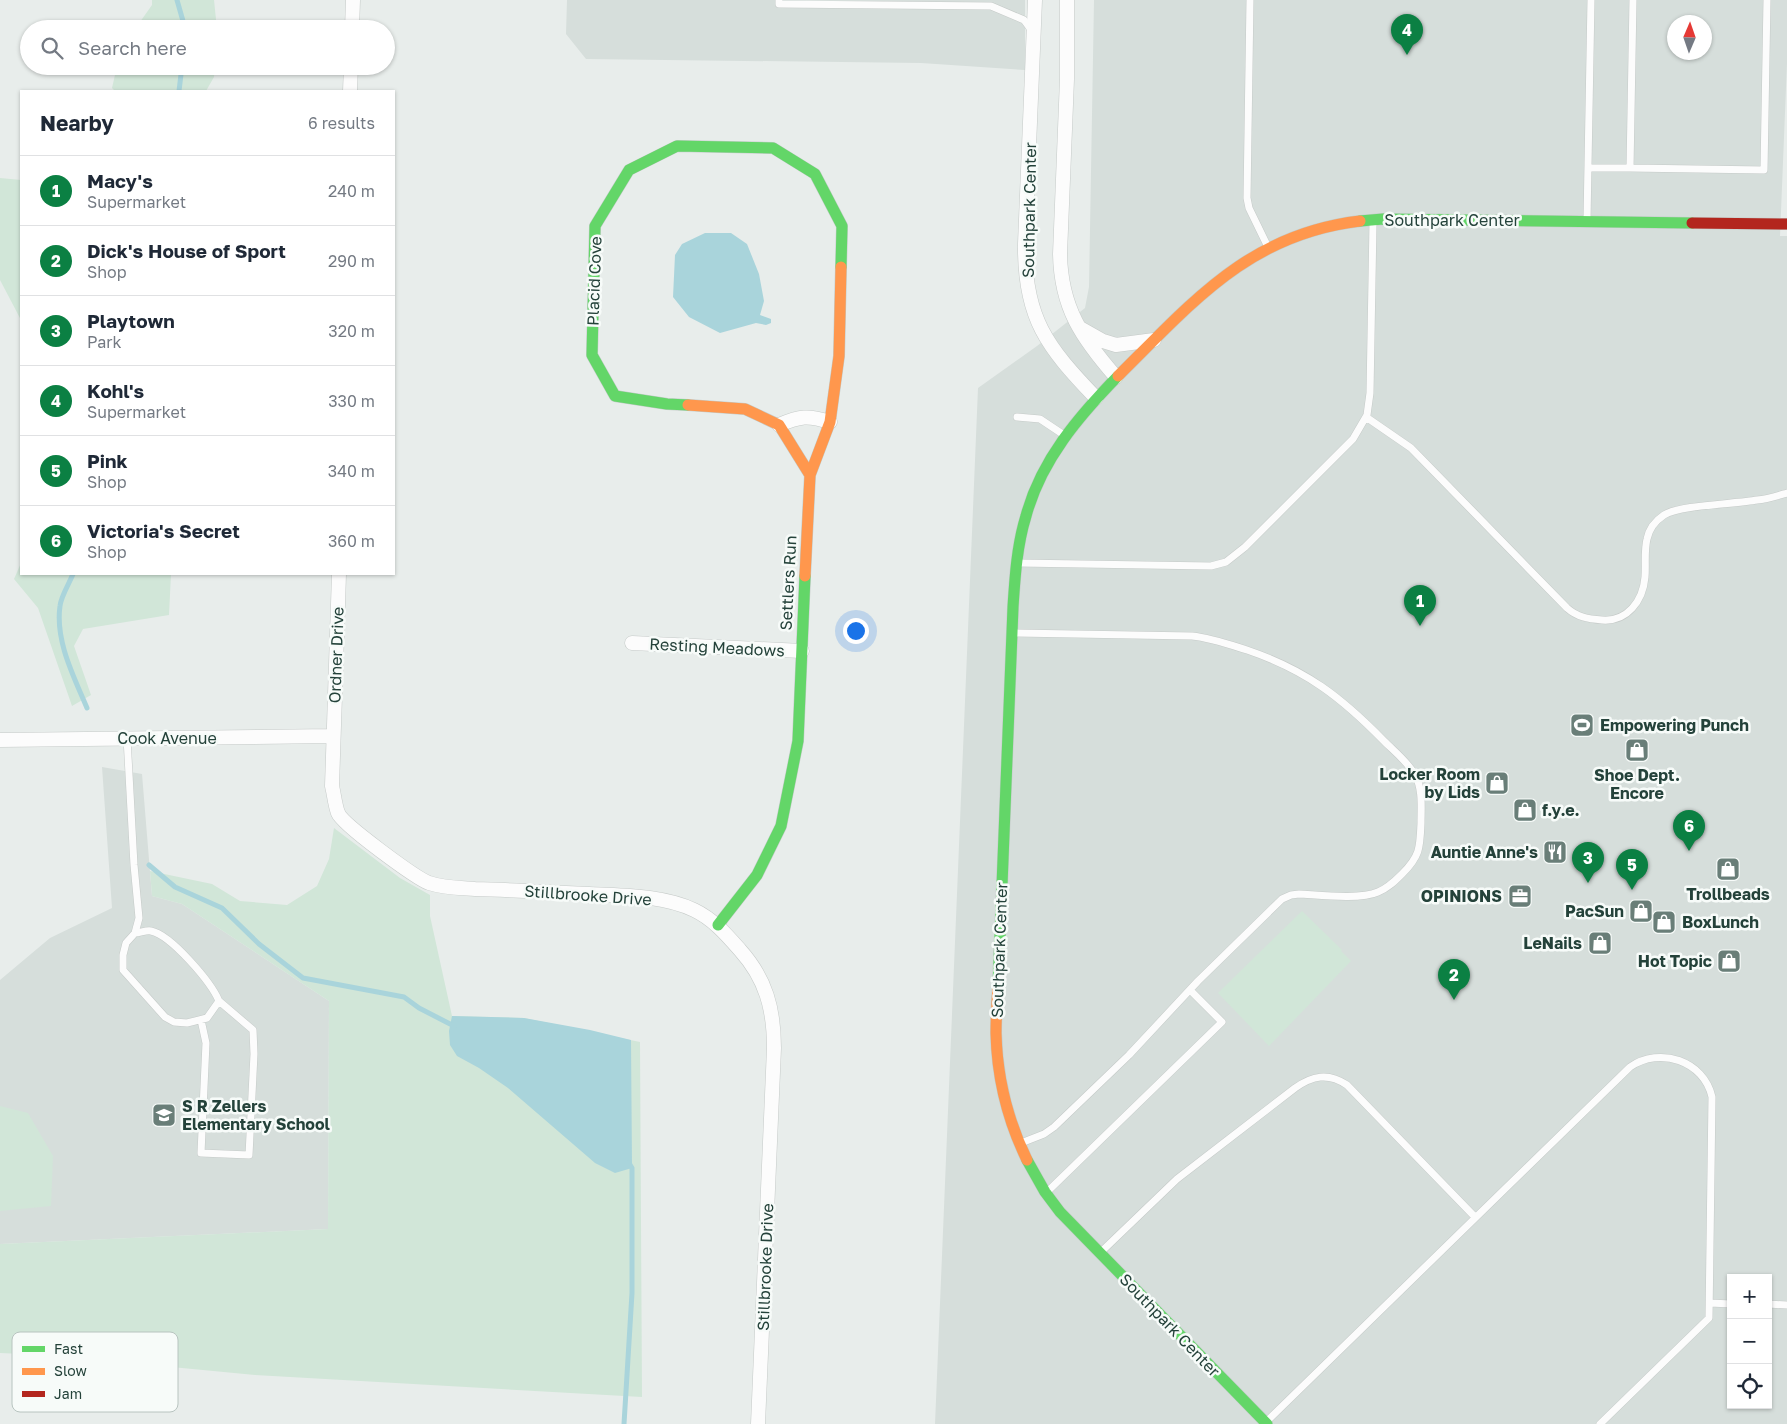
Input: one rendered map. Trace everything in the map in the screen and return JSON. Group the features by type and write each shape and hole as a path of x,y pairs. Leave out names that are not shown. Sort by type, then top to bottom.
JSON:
{"street":[{"path":"352,20 353,0"},
{"name":"Southpark Center","path":"1035,0 1025,244 1027,285 1034,312 1048,342 1067,368 1096,398"},
{"name":"Southpark Center","path":"1067,0 1067,79 1060,263 1063,291 1084,337 1116,377"},
{"path":"350,90 351,75"},
{"name":"Placid Cove","path":"779,425 746,409 667,404 616,396 592,355 595,226 628,170 677,146 773,148 815,174 842,226"},
{"name":"Southpark Center","path":"1266,1423 1060,1212 1029,1165 1006,1110 1000,1084 996,1033 1012,633 1017,563 1025,516 1032,495 1047,464 1065,435 1083,411 1116,377 1200,296 1232,270 1268,247 1291,238 1326,226 1373,219 1787,224"},
{"name":"Settlers Run","path":"718,925 757,875 782,826 798,741 810,475 830,422 839,356 842,226"},
{"path":"1080,328 1103,341 1116,345 1154,340"},
{"path":"810,475 779,425 791,420 814,416 830,422"},
{"name":"Ordner Drive","path":"333,736 339,575"},
{"name":"Resting Meadows","path":"632,643 802,651"},
{"name":"Cook Avenue","path":"0,740 218,739 333,736"},
{"name":"Stillbrooke Drive","path":"333,736 332,786 338,814 376,846 428,882 475,890 640,896 668,901 695,910 718,925 747,958 759,976 768,997 774,1025 758,1424"}],"lane":[{"path":"779,0 779,4 991,6 1024,20 1035,36"},
{"path":"1250,0 1247,198 1268,247"},
{"path":"1587,221 1591,0"},
{"path":"1630,168 1632,0"},
{"path":"1588,168 1764,170 1767,0"},
{"path":"1017,563 1204,566 1226,562 1245,547 1353,439 1366,417 1370,393 1373,219"},
{"path":"1366,417 1411,448 1567,608 1575,614 1591,619 1616,619 1626,614 1636,603 1644,584 1648,535 1653,526 1664,515 1680,510 1758,500 1787,493"},
{"path":"1017,418 1040,419 1065,435"},
{"path":"1012,633 1192,636 1218,641 1260,655 1294,669 1320,684 1359,715 1415,775 1420,786 1421,797 1419,851 1412,864 1393,883 1383,890 1372,894 1299,894 1282,899 1190,990 1129,1055 1054,1127 1044,1134 1019,1144"},
{"path":"127,738 138,918 135,934"},
{"path":"201,1020 206,1050 201,1153 249,1155 254,1054 253,1030 219,1001 215,991 201,973 162,936 150,930 135,934 126,943 123,955 124,970 165,1017 174,1022 187,1023 201,1020 207,1018 219,1001"},
{"path":"1046,1193 1222,1022 1190,990"},
{"path":"1266,1423 1630,1067 1641,1061 1652,1059 1685,1062 1704,1076 1709,1084 1712,1097 1709,1318 1600,1424"},
{"path":"1100,1253 1177,1179 1303,1082 1321,1076 1335,1078 1347,1085 1475,1218"},
{"path":"1710,1303 1727,1304"},
{"path":"1772,1304 1787,1305"}],"shaded area":[{"path":"567,0 1025,0 1025,70 921,63 586,59 566,34"},
{"path":"1094,0 1787,0 1787,63 1780,236 1787,236 1787,1424 935,1424 978,388 1037,346 1085,308 1089,287"},
{"name":"S R Zellers Elementary School","path":"102,767 142,774 152,896 182,904 329,1001 328,1229 0,1244 0,980 50,938 112,908"}],"green space":[{"path":"152,0 214,0 216,20 141,20 152,5"},
{"path":"115,75 214,75 207,90 114,90 112,88"},
{"path":"0,178 20,180 20,318 0,280"},
{"path":"20,565 20,575 171,575 169,615 83,629 74,646 91,695 72,706 38,608 14,579"},
{"path":"334,828 400,878 430,895 430,916 452,1016 524,1018 640,1042 642,1397 255,1375 178,1368 178,1332 12,1332 12,1354 0,1353 0,1244 328,1229 329,1001 182,904 152,896 150,871 212,884 240,901 287,905 317,886 329,859"},
{"path":"1302,911 1351,961 1269,1046 1218,993"},
{"path":"0,1106 28,1113 53,1156 51,1206 0,1211"}],"water":[{"path":"705,233 731,233 747,244 759,274 764,301 760,315 771,319 771,323 766,325 756,323 720,333 689,317 673,297 675,255 682,244"},
{"path":"452,1016 524,1018 590,1030 631,1040 632,1168 615,1173 595,1163 508,1088 479,1068 457,1056 450,1045 449,1031"}],"waterway":[{"path":"177,0 183,20"},
{"path":"179,90 181,75"},
{"path":"72,575 61,602 60,632 71,671 87,708"},
{"path":"149,865 175,887 222,908 259,944 303,978 404,997 419,1008 454,1026"},
{"path":"624,1424 632,1293 632,1168 629,1163"}],"traffic: fast":[{"path":"688,405 667,404 615,396 592,355 595,226 629,170 677,146 773,148 815,174 842,226 841,267"},
{"path":"1360,221 1383,219 1692,223"},
{"path":"998,986 1013,607 1020,538 1033,496 1051,458 1089,407 1118,376"},
{"path":"718,925 757,875 781,826 798,741 805,576"},
{"path":"1027,1160 1045,1192 1060,1212 1267,1424"}],"traffic: slow":[{"path":"1118,376 1198,298 1254,256 1286,240 1321,228 1360,221"},
{"path":"805,576 810,475 830,422 839,356 841,267"},
{"path":"688,405 745,409 779,425 810,475"},
{"path":"998,986 996,1033 1001,1082 1014,1130 1027,1160"}],"traffic: jam":[{"path":"1692,223 1787,224"}],"place":[{"name":"Kohl's","path":"1407,55"},
{"name":"Macy's","path":"1420,626"},
{"name":"Empowering Punch","path":"1582,725"},
{"name":"Shoe Dept. Encore","path":"1637,750"},
{"name":"Locker Room by Lids","path":"1497,783"},
{"name":"f.y.e.","path":"1525,810"},
{"name":"Victoria's Secret","path":"1689,851"},
{"name":"Auntie Anne's","path":"1555,852"},
{"name":"Trollbeads","path":"1728,869"},
{"name":"Playtown","path":"1588,883"},
{"name":"Pink","path":"1632,890"},
{"name":"OPINIONS","path":"1520,896"},
{"name":"PacSun","path":"1641,911"},
{"name":"BoxLunch","path":"1664,922"},
{"name":"LeNails","path":"1600,943"},
{"name":"Hot Topic","path":"1729,961"},
{"name":"Dick's House of Sport","path":"1454,1000"},
{"name":"S R Zellers Elementary School","path":"164,1115"}]}
